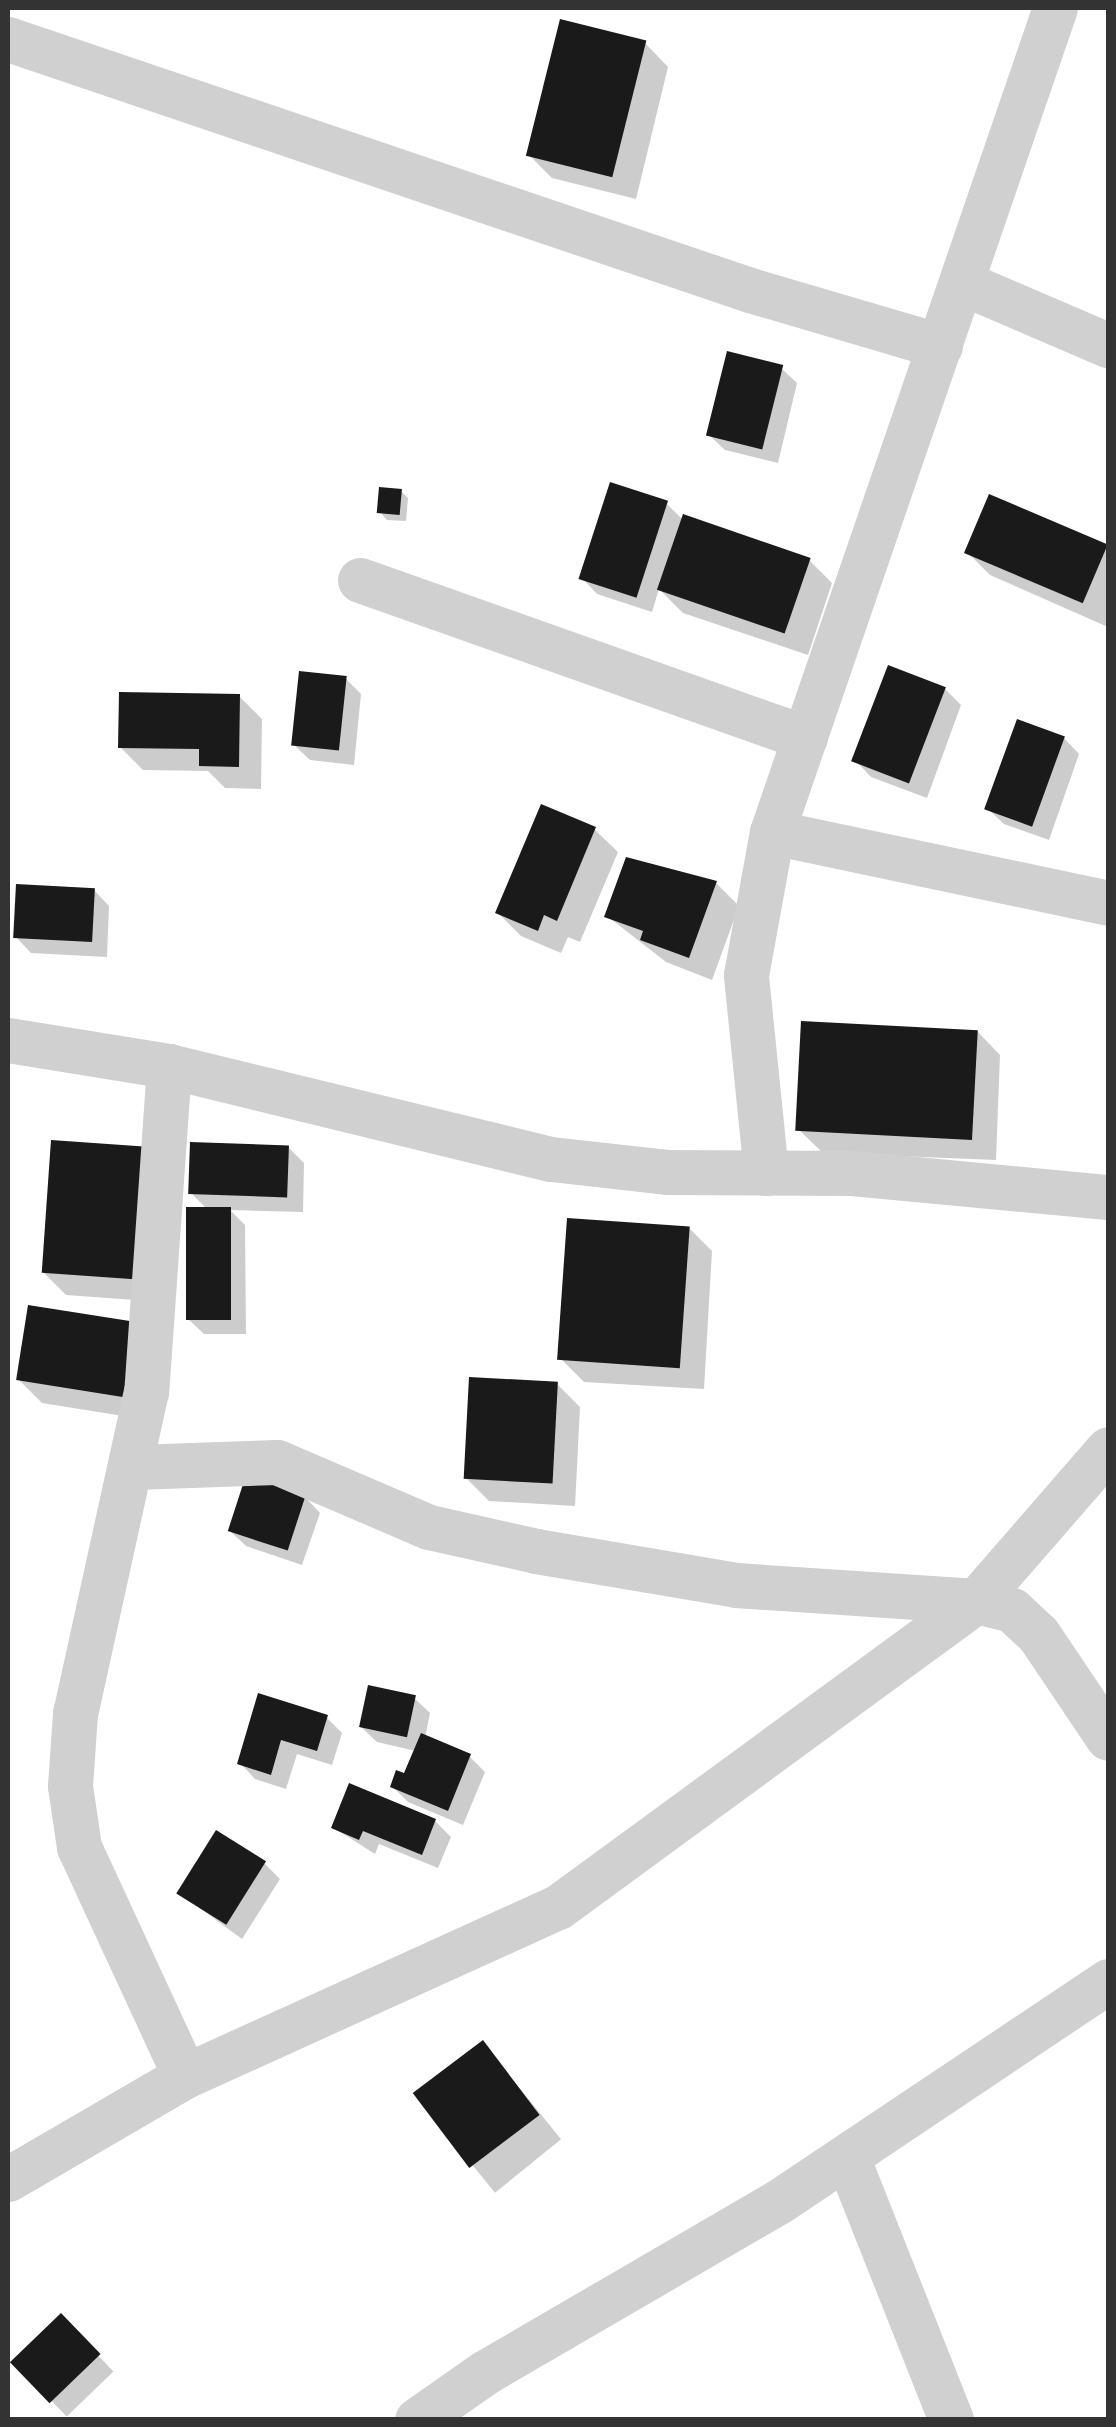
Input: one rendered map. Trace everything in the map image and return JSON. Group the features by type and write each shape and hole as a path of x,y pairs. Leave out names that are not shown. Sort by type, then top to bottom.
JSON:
{"street":[{"path":"766,1172 746,975 772,832 1055,8"},
{"path":"8,39 732,284 940,346"},
{"path":"963,283 1108,345"},
{"path":"360,580 805,738"},
{"path":"772,832 1108,904"},
{"path":"8,1040 169,1066 552,1159 666,1172 852,1172 1108,1197"},
{"path":"169,1066 154,1316 134,1466 75,1712 70,1786 79,1847 185,2076"},
{"path":"8,2178 185,2076 558,1907 976,1601 1108,1450"},
{"path":"134,1466 277,1462 429,1527 536,1551 736,1585 976,1601 1012,1610 1038,1634 1108,1738"},
{"path":"417,2420 847,2157 1108,1981"},
{"path":"847,2157 951,2420"}],"building":[{"path":"560,19 646,41 612,177 526,156"},
{"path":"727,351 783,365 762,449 706,435"},
{"path":"610,482 668,501 636,598 578,579"},
{"path":"379,487 402,489 400,515 377,513"},
{"path":"989,494 1108,544 1083,603 964,553"},
{"path":"683,514 811,558 785,634 657,590"},
{"path":"888,665 946,687 909,783 851,761"},
{"path":"299,671 347,676 339,751 291,746"},
{"path":"119,692 240,694 239,767 199,766 199,749 118,748"},
{"path":"1017,719 1065,736 1032,827 984,809"},
{"path":"541,804 596,827 557,921 544,915 538,931 495,913"},
{"path":"626,857 717,881 689,958 640,940 643,931 604,917"},
{"path":"16,884 95,888 92,942 13,938"},
{"path":"801,1021 978,1030 972,1140 795,1131"},
{"path":"51,1140 151,1147 141,1280 42,1273"},
{"path":"190,1142 289,1145 287,1197 188,1194"},
{"path":"186,1207 231,1207 231,1320 186,1320"},
{"path":"567,1218 690,1227 680,1368 557,1360"},
{"path":"28,1305 138,1322 126,1397 16,1380"},
{"path":"469,1377 558,1382 553,1484 464,1479"},
{"path":"246,1475 306,1494 288,1551 228,1531"},
{"path":"368,1685 416,1695 407,1737 359,1727"},
{"path":"258,1693 328,1715 317,1751 281,1740 271,1775 237,1764"},
{"path":"421,1733 471,1754 448,1811 390,1787 396,1770 404,1773"},
{"path":"349,1783 436,1819 422,1855 363,1831 359,1840 331,1828"},
{"path":"216,1830 266,1861 226,1925 176,1894"},
{"path":"483,2040 540,2115 469,2168 413,2093"},
{"path":"61,2313 101,2354 50,2403 10,2362"}]}
